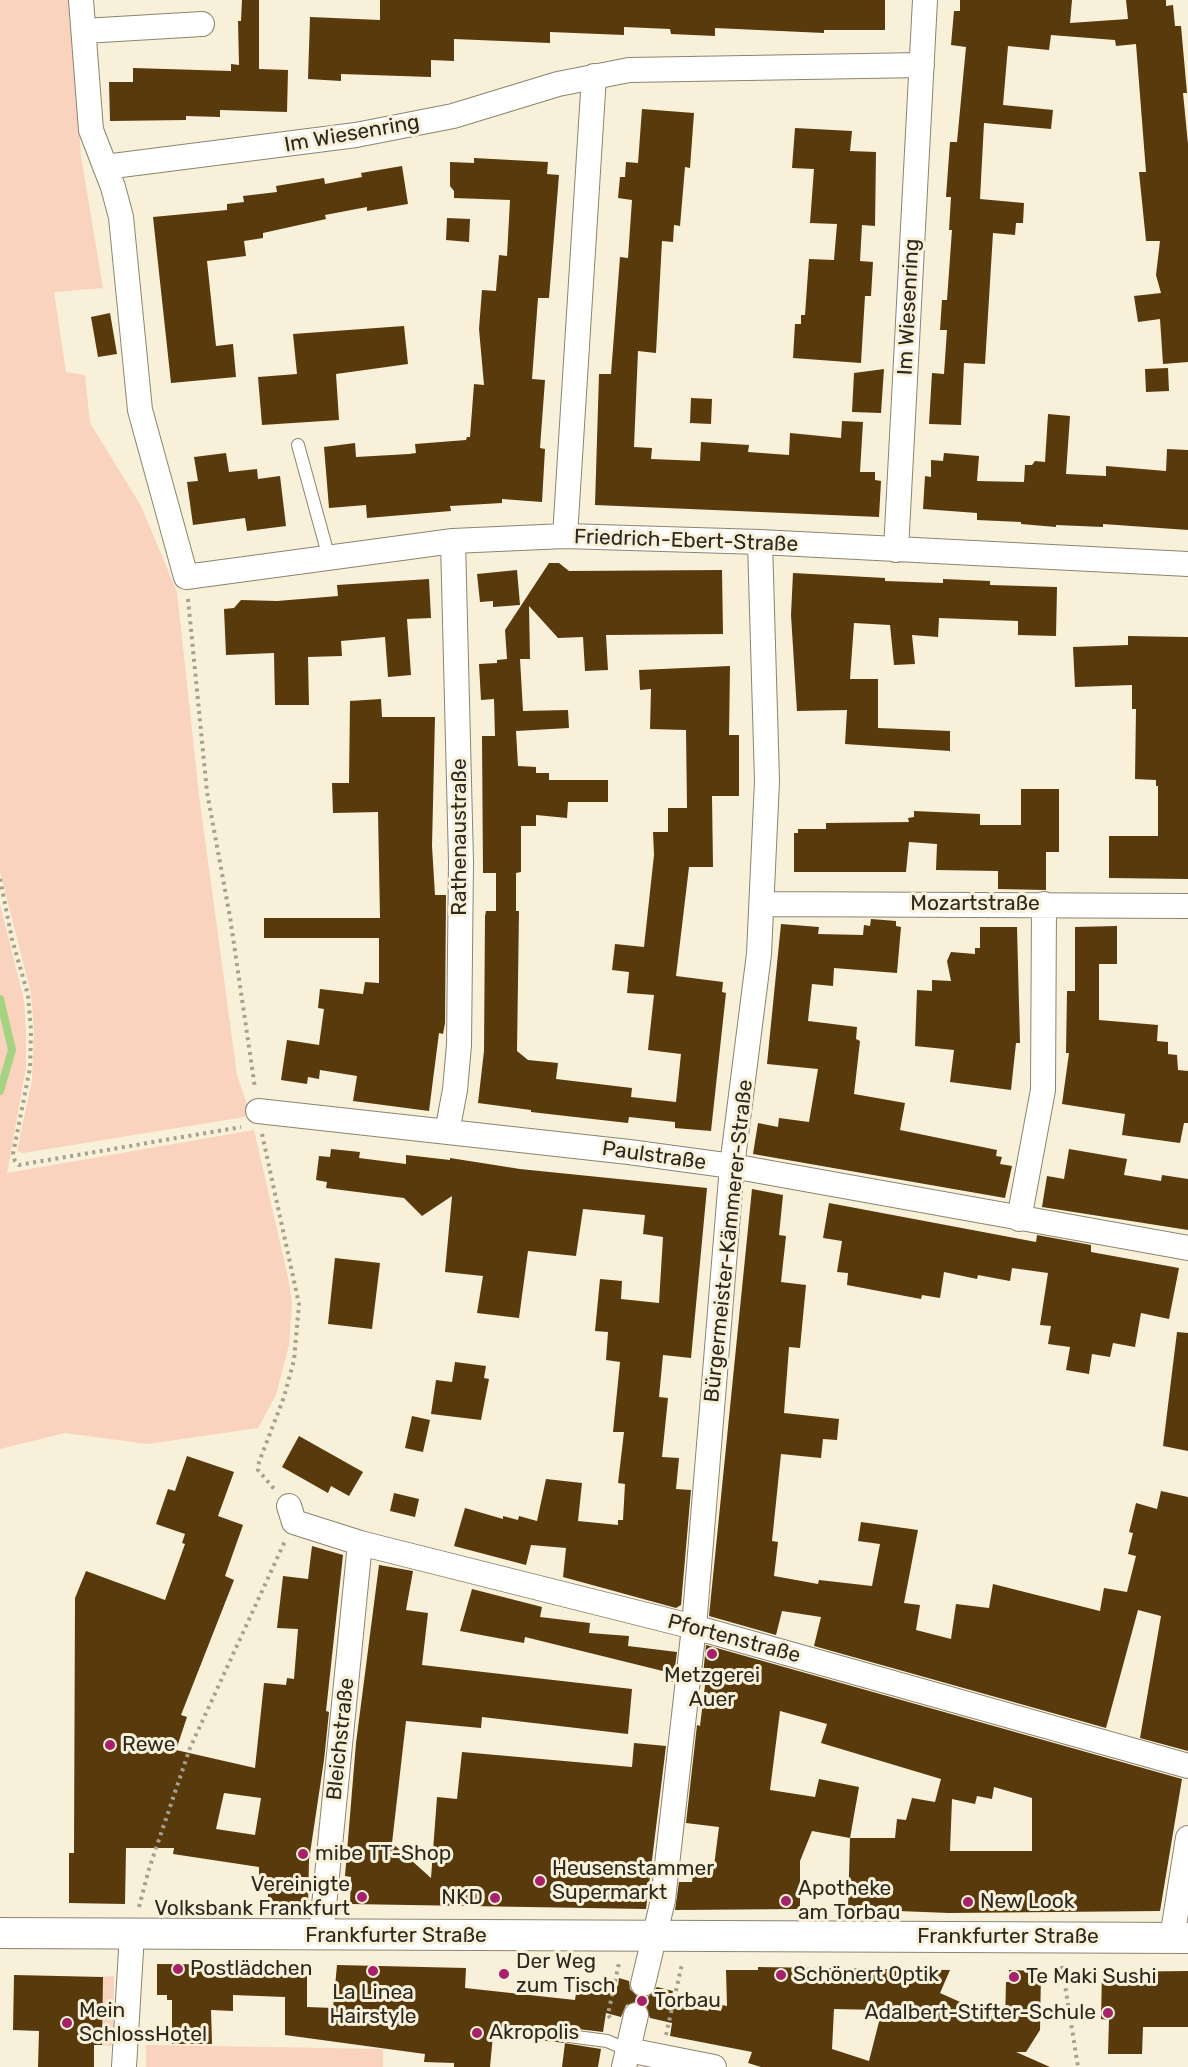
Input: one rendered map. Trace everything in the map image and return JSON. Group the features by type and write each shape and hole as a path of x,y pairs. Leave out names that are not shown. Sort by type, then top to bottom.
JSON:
{"street":[{"path":"81,0 91,130 121,217 124,237 132,354 140,410 186,577"},
{"name":"Im Wiesenring","path":"896,550 925,0"},
{"path":"84,31 202,24"},
{"name":"Im Wiesenring","path":"105,167 356,135 453,116 558,84 594,76 664,69 922,65"},
{"path":"565,536 594,76"},
{"name":"Friedrich-Ebert-Straße","path":"186,577 453,541 565,536 760,542 1188,564"},
{"name":"Rathenaustraße","path":"447,1132 456,1090 459,1045 461,862 453,541"},
{"name":"Bürgermeister-Kämmerer-Straße","path":"643,1984 663,1900 694,1627 732,1167 750,1031 763,904 767,781 760,542"},
{"name":"Mozartstraße","path":"763,904 1188,906"},
{"path":"1019,1219 1043,1090 1044,904"},
{"name":"Paulstraße","path":"255,1120 447,1132 732,1167 1188,1248"},
{"name":"Pfortenstraße","path":"292,1514 360,1543 694,1627 1188,1766"},
{"name":"Bleichstraße","path":"321,1936 360,1543"},
{"path":"1180,1938 1188,1838"},
{"name":"Frankfurter Straße","path":"0,1933 655,1938 1180,1938"},
{"path":"124,2067 132,1934"},
{"path":"636,2015 626,2058 662,2056 714,2067"}],"lane":[{"path":"298,445 329,558"},
{"path":"569,2036 607,2041 626,2058"}],"path":[{"path":"132,1934 149,1869 190,1748 292,1514 258,1470 258,1462 284,1397 294,1360 299,1304 255,1120 230,916 207,792 186,577"},
{"path":"0,879 12,939 28,995 31,1031 30,1068 14,1154 15,1161 19,1164 255,1120"},
{"path":"662,2056 682,1964"},
{"path":"1062,1966 1078,2067"}],"shaded area":[{"path":"0,0 70,0 81,156 103,288 54,292 66,372 85,375 90,423 141,506 177,592 199,795 237,1075 251,1116 23,1153 17,1151 32,1080 34,1029 31,993 0,872"},
{"path":"0,904 24,1000 26,1034 26,1068 7,1173 254,1130 292,1303 289,1345 276,1395 258,1428 148,1444 65,1433 0,1449"},
{"path":"114,1976 113,2046 102,2045 103,1977"},
{"path":"146,2045 383,2049 383,2067 146,2067"}],"building":[{"path":"242,0 259,0 259,69 288,70 287,112 220,110 220,117 186,116 186,120 110,121 109,82 133,82 133,68 231,71 231,64 239,65 238,21 241,21"},
{"path":"380,0 885,0 885,30 824,30 824,33 715,28 715,36 671,34 670,29 624,27 624,35 550,32 550,43 454,39 454,61 431,60 431,77 341,74 341,81 308,79 310,17 380,20"},
{"path":"960,0 1072,0 1070,23 1128,19 1126,0 1166,0 1166,6 1173,5 1175,26 1181,26 1187,93 1183,93 1188,144 1188,362 1163,364 1160,319 1138,322 1134,296 1161,293 1156,275 1160,241 1146,241 1139,172 1146,172 1136,44 1116,46 1115,40 1051,35 1049,50 1008,46 1003,105 1053,110 1051,129 984,123 980,199 1024,203 1023,223 1016,223 1015,235 993,233 985,364 964,363 961,425 929,424 932,373 944,374 947,330 940,330 942,300 947,300 952,230 949,230 951,197 946,197 950,142 957,142 966,47 951,45 954,11 960,11"},
{"path":"642,109 694,113 690,168 685,167 680,226 674,225 673,242 662,241 656,353 638,351 634,447 652,448 651,459 700,461 701,442 749,445 748,452 789,455 790,433 841,438 842,421 863,422 860,472 875,472 875,480 881,481 879,517 595,505 599,374 611,374 620,257 628,258 632,200 618,198 620,177 625,177 626,162 638,163"},
{"path":"795,128 852,131 850,151 876,152 875,226 862,225 860,261 873,262 871,296 865,296 861,363 793,358 795,324 801,324 801,315 805,315 809,259 834,260 837,224 810,223 814,169 792,168"},
{"path":"474,158 548,162 547,174 559,175 549,298 538,298 532,379 545,380 540,448 545,449 542,502 502,499 502,503 450,506 451,511 367,518 366,505 329,508 324,447 355,443 356,457 409,454 416,453 415,444 466,440 470,437 474,384 484,385 479,329 482,290 496,291 499,255 507,256 510,200 454,198 454,191 450,186 450,162 474,163"},
{"path":"402,166 408,204 367,211 367,207 325,215 326,219 263,233 263,238 244,241 246,256 207,261 216,346 233,344 236,377 171,383 153,217 227,210 227,204 244,202 243,196 277,192 276,186 324,178 325,184 362,177 361,173"},
{"path":"447,218 470,219 469,242 446,240"},
{"path":"110,313 117,354 98,357 91,317"},
{"path":"404,326 408,364 336,374 339,420 262,425 258,377 297,374 293,334"},
{"path":"1168,368 1169,391 1146,392 1145,369"},
{"path":"884,369 881,413 852,412 854,373"},
{"path":"691,398 712,399 711,424 690,423"},
{"path":"1048,414 1070,416 1066,474 1106,476 1106,466 1166,471 1167,449 1188,450 1188,530 1103,524 1103,527 1056,525 1056,527 1021,524 1021,522 977,520 977,513 923,509 925,476 931,477 931,460 943,461 944,453 979,456 977,481 1024,482 1025,465 1032,465 1035,461 1045,462"},
{"path":"226,453 229,472 257,469 258,479 280,476 286,526 247,531 245,518 193,525 187,482 198,481 194,457"},
{"path":"549,563 559,563 569,571 722,570 723,634 606,635 608,670 585,671 583,637 558,638 529,606 530,659 520,659 523,711 568,710 569,728 516,731 518,766 536,767 536,773 549,773 549,780 608,780 608,802 568,802 567,818 536,815 536,826 521,826 521,872 516,873 516,911 519,911 517,1051 528,1060 558,1063 556,1079 632,1088 631,1097 676,1102 681,1054 648,1050 654,995 627,993 629,972 612,970 615,944 644,947 654,855 653,832 668,832 668,808 687,808 686,730 650,729 651,689 640,690 639,670 730,666 729,735 739,735 739,796 712,796 713,867 689,867 676,976 723,982 722,992 726,993 711,1131 675,1128 675,1122 629,1117 628,1123 531,1112 531,1110 478,1103 484,1051 485,916 486,911 496,911 496,873 483,873 482,736 495,736 494,699 481,700 479,664 497,663 497,660 507,659 505,630"},
{"path":"517,570 520,605 493,607 493,601 480,602 477,574"},
{"path":"793,573 885,578 885,581 943,583 943,579 990,581 990,585 1057,587 1056,636 1018,635 1018,621 939,618 938,637 912,635 915,664 894,665 890,625 854,623 850,679 878,679 878,728 950,731 950,751 845,744 847,710 797,711 791,615"},
{"path":"429,579 431,618 407,619 411,675 388,677 385,637 341,641 342,656 308,657 309,705 275,705 274,653 226,655 224,609 234,608 241,600 277,601 338,596 337,585"},
{"path":"1128,636 1188,637 1188,879 1109,878 1109,836 1158,836 1158,786 1156,786 1156,780 1135,779 1136,709 1132,709 1132,685 1075,687 1073,647 1128,645"},
{"path":"381,699 382,717 435,717 432,846 435,895 446,895 445,1023 443,1034 439,1033 429,1111 353,1101 357,1076 320,1070 319,1079 308,1077 307,1084 281,1080 287,1040 319,1045 324,1009 318,1008 320,989 363,994 365,982 379,983 379,938 264,938 264,918 380,918 378,812 333,813 332,783 349,783 350,701"},
{"path":"1021,789 1059,789 1059,852 1046,852 1046,890 998,889 998,871 936,870 937,844 909,842 906,872 794,872 794,833 798,833 798,829 826,829 826,823 909,822 908,818 914,817 914,811 980,814 980,825 1021,825"},
{"path":"871,919 896,921 896,926 901,927 897,973 834,968 833,986 812,984 808,1021 857,1027 856,1039 860,1041 854,1094 905,1103 900,1130 997,1150 996,1156 1002,1157 1000,1164 1012,1166 1005,1198 753,1154 758,1123 778,1127 779,1118 809,1122 818,1069 767,1064 781,924 819,927 818,934 863,935 864,925 870,926"},
{"path":"1117,926 1117,964 1099,964 1099,1020 1158,1025 1157,1041 1168,1042 1168,1054 1177,1055 1178,1070 1188,1071 1188,1123 1184,1123 1180,1143 1122,1135 1125,1114 1062,1104 1069,1053 1066,1053 1067,991 1075,991 1075,927"},
{"path":"980,927 1017,927 1020,1043 1016,1043 1011,1090 950,1082 954,1050 915,1046 917,990 932,991 932,980 951,981 947,961 951,952 975,954 975,948 980,948"},
{"path":"331,1149 360,1152 359,1158 406,1164 406,1155 450,1160 450,1158 520,1169 707,1188 691,1358 663,1355 659,1397 668,1398 662,1457 679,1458 676,1489 691,1490 681,1605 676,1608 563,1577 566,1548 531,1545 526,1565 454,1546 465,1508 503,1519 503,1516 518,1520 519,1516 537,1521 546,1479 582,1483 578,1521 618,1525 618,1520 623,1520 625,1484 618,1483 624,1432 613,1432 620,1362 606,1360 608,1332 595,1331 600,1279 622,1281 621,1299 659,1303 663,1237 643,1234 645,1215 583,1209 576,1256 528,1251 519,1318 477,1313 483,1276 445,1272 452,1196 422,1216 404,1198 326,1188 327,1182 316,1180 319,1156 330,1157"},
{"path":"1069,1149 1127,1159 1124,1175 1161,1181 1162,1175 1188,1179 1188,1230 1042,1207 1047,1176 1064,1179"},
{"path":"752,1189 783,1195 779,1235 786,1236 781,1282 806,1285 800,1348 789,1347 784,1413 839,1419 837,1440 823,1439 821,1458 781,1454 772,1541 778,1542 774,1576 818,1584 819,1580 872,1586 880,1544 858,1541 861,1522 918,1530 904,1603 920,1605 916,1630 951,1639 956,1604 989,1608 993,1584 1100,1611 1104,1588 1127,1592 1136,1556 1128,1554 1133,1533 1129,1532 1136,1503 1157,1509 1161,1491 1188,1497 1188,1751 1140,1738 1161,1616 1138,1610 1106,1728 814,1646 821,1617 782,1611 776,1635 709,1616"},
{"path":"829,1203 1036,1242 1037,1235 1091,1245 1091,1252 1179,1268 1169,1319 1141,1313 1135,1347 1113,1343 1110,1357 1092,1354 1089,1374 1066,1370 1070,1347 1048,1344 1051,1326 1040,1325 1048,1273 1012,1268 1010,1281 978,1275 977,1279 944,1272 940,1298 922,1295 921,1299 847,1285 848,1273 837,1272 842,1241 823,1238"},
{"path":"335,1258 380,1263 372,1329 328,1324"},
{"path":"1177,1332 1188,1333 1188,1451 1163,1446"},
{"path":"455,1362 486,1366 484,1378 489,1379 481,1420 431,1414 436,1380 452,1382"},
{"path":"412,1416 430,1420 423,1452 405,1448"},
{"path":"299,1436 363,1472 349,1496 331,1486 328,1493 282,1467"},
{"path":"187,1456 234,1472 218,1516 243,1525 225,1576 234,1580 181,1715 187,1717 176,1750 255,1768 264,1683 286,1685 287,1678 294,1679 298,1629 277,1628 283,1576 308,1579 312,1546 343,1555 326,1711 329,1712 324,1760 309,1860 308,1906 268,1905 268,1884 259,1884 259,1867 173,1854 174,1848 126,1848 125,1904 69,1903 69,1853 74,1853 75,1598 86,1571 165,1600 185,1544 182,1543 185,1534 156,1524 168,1489 175,1491","holes":["224,1793 261,1798 255,1835 216,1829"]},
{"path":"394,1493 419,1499 415,1517 390,1511"},
{"path":"379,1565 413,1571 406,1610 428,1613 422,1665 632,1689 628,1734 482,1717 481,1728 406,1721 392,1843 431,1878 437,1797 457,1799 462,1752 632,1767 634,1743 666,1746 646,1909 350,1904 351,1877 345,1876 356,1743"},
{"path":"472,1589 542,1607 540,1617 590,1623 589,1633 629,1636 628,1646 677,1652 673,1682 670,1681 671,1673 525,1637 524,1643 460,1631"},
{"path":"706,1645 1182,1779 1160,1911 949,1913 848,1909 850,1838 812,1831 800,1861 800,1909 675,1910 679,1882 692,1882 693,1874 713,1874 719,1827 686,1823 697,1725 700,1726 705,1685 702,1685","holes":["780,1711 827,1724 821,1743 941,1779 935,1802 912,1798 906,1820 897,1819 895,1838 850,1838 859,1787 819,1779 815,1797 770,1790","994,1787 1032,1798 1032,1851 950,1851 952,1799 975,1804 977,1796 992,1799"]},
{"path":"157,1964 307,1965 307,2007 333,2008 337,1965 466,1968 465,1988 575,2000 578,1981 618,1986 619,1978 629,1981 630,1989 639,1998 648,1997 657,1987 673,1991 670,2004 721,2011 722,2005 727,2006 726,1970 758,1970 758,1967 950,1970 940,1993 1005,2022 1006,1982 1009,1982 1009,1970 1041,1971 1040,2030 1026,2052 1016,2052 1050,2067 761,2067 748,2063 752,2052 670,2036 672,2023 650,2018 646,2005 639,2001 626,2005 621,2017 606,2013 603,2032 570,2028 562,2031 561,2039 564,2043 493,2035 490,2067 454,2067 454,2063 424,2062 425,2054 285,2035 285,1997 233,1995 233,2011 211,2010 212,2044 172,2044 172,2000 167,2000 167,1995 157,1995","holes":["834,2009 882,2010 869,2061 832,2049"]},
{"path":"1188,1971 1188,2027 1143,2027 1142,2054 1108,2054 1109,2020 1101,2019 1102,1972"},
{"path":"14,1975 103,1977 102,2045 94,2045 94,2067 38,2067 39,2031 13,2030"},
{"path":"565,2043 601,2049 598,2067 562,2067"}],"waterway":[{"path":"0,999 12,1050 0,1091"}],"place":[{"name":"Metzgerei Auer","path":"712,1654"},
{"name":"Rewe","path":"110,1745"},
{"name":"mibe TT-Shop","path":"303,1854"},
{"name":"Heusenstammer Supermarkt","path":"540,1881"},
{"name":"Vereinigte Volksbank Frankfurt","path":"362,1897"},
{"name":"NKD","path":"495,1898"},
{"name":"Apotheke am Torbau","path":"786,1901"},
{"name":"New Look","path":"968,1902"},
{"name":"Postlädchen","path":"178,1969"},
{"name":"La Linea Hairstyle","path":"373,1971"},
{"name":"Der Weg zum Tisch","path":"504,1974"},
{"name":"Schönert Optik","path":"781,1975"},
{"name":"Te Maki Sushi","path":"1014,1977"},
{"name":"Torbau","path":"642,2001"},
{"name":"Adalbert-Stifter-Schule","path":"1108,2013"},
{"name":"Mein SchlossHotel","path":"67,2023"},
{"name":"Akropolis","path":"477,2033"}]}
